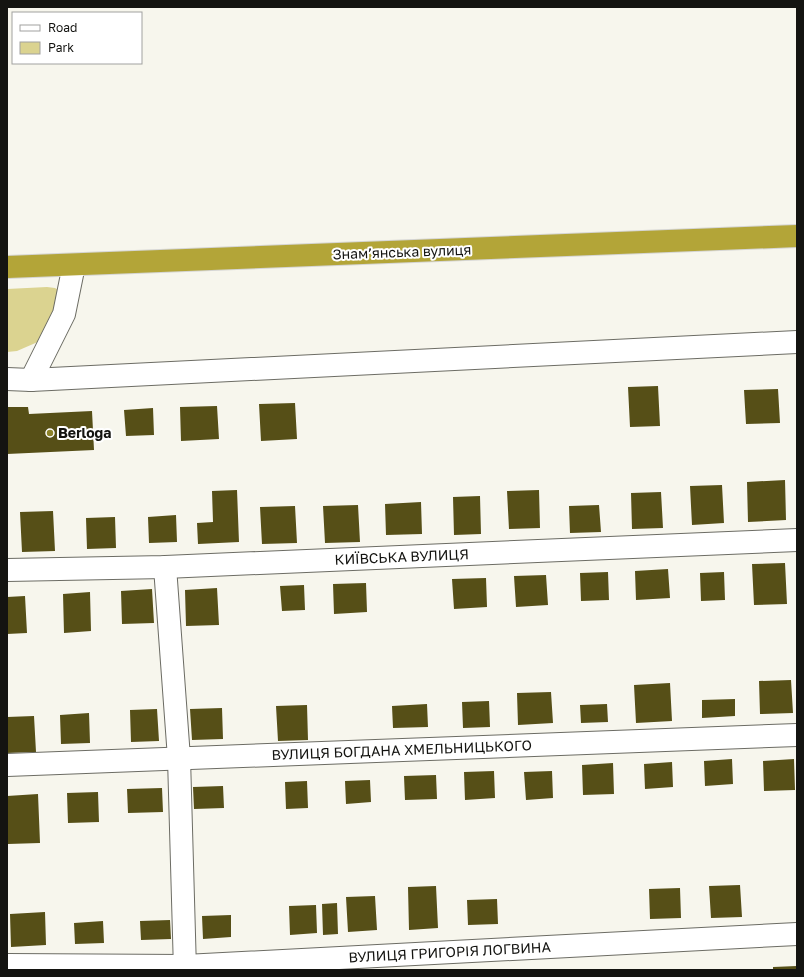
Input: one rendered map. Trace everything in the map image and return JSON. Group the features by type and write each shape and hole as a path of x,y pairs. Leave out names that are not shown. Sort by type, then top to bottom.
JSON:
{"highway":[{"name":"Знамʼянська вулиця","path":"7,267 797,236"}],"street":[{"path":"31,380 64,314 74,265"},
{"path":"7,379 31,380 797,342"},
{"name":"КИЇВСЬКА ВУЛИЦЯ","path":"7,570 165,566 797,540"},
{"path":"165,566 180,758 185,968"},
{"name":"ВУЛИЦЯ БОГДАНА ХМЕЛЬНИЦЬКОГО","path":"7,765 797,735"},
{"name":"ВУЛИЦЯ ГРИГОРІЯ ЛОГВИНА","path":"7,965 185,968 797,934"}],"green space":[{"path":"55,288 60,291 60,302 40,341 17,351 7,352 7,289"}],"building":[{"path":"658,386 660,426 630,427 628,387"},
{"path":"778,389 780,423 746,424 744,390"},
{"path":"295,403 297,439 261,441 259,404"},
{"path":"217,406 219,439 181,441 180,407"},
{"name":"Berloga","path":"8,407 28,407 29,414 92,411 94,450 7,454"},
{"path":"153,408 154,435 126,436 124,410"},
{"path":"785,480 786,520 748,522 747,482"},
{"path":"722,485 724,523 692,525 690,486"},
{"path":"237,490 239,542 198,544 197,523 213,522 212,491"},
{"path":"539,490 540,528 509,529 507,491"},
{"path":"661,492 663,528 632,529 631,493"},
{"path":"480,496 481,534 454,535 453,497"},
{"path":"421,502 422,534 386,535 385,504"},
{"path":"358,505 360,542 325,543 323,506"},
{"path":"599,505 601,532 570,533 569,506"},
{"path":"295,506 297,543 262,544 260,507"},
{"path":"53,511 55,551 22,552 20,512"},
{"path":"176,515 177,542 149,543 148,517"},
{"path":"115,517 116,548 87,549 86,518"},
{"path":"785,563 787,604 754,605 752,564"},
{"path":"668,569 670,598 636,600 635,571"},
{"path":"608,572 609,600 581,601 580,573"},
{"path":"724,572 725,600 701,601 700,573"},
{"path":"546,575 548,605 516,607 514,576"},
{"path":"486,578 487,607 454,609 452,579"},
{"path":"366,583 367,612 334,614 333,584"},
{"path":"304,585 305,610 282,611 280,586"},
{"path":"217,588 219,625 186,626 185,590"},
{"path":"152,589 154,623 122,624 121,591"},
{"path":"90,592 91,631 64,633 63,594"},
{"path":"25,596 27,633 7,634 7,597"},
{"path":"791,680 793,713 760,714 759,681"},
{"path":"670,683 672,721 636,723 634,685"},
{"path":"551,692 553,723 518,725 517,693"},
{"path":"735,699 735,716 702,718 702,700"},
{"path":"489,701 490,727 463,728 462,702"},
{"path":"427,704 428,727 393,728 392,706"},
{"path":"607,704 608,722 581,723 580,705"},
{"path":"307,705 308,740 278,741 276,706"},
{"path":"222,708 223,739 192,740 190,709"},
{"path":"157,709 159,741 131,742 130,710"},
{"path":"89,713 90,743 61,744 60,715"},
{"path":"34,716 36,752 7,753 7,717"},
{"path":"732,759 733,784 705,786 704,761"},
{"path":"794,759 795,790 764,791 763,761"},
{"path":"672,762 673,787 645,789 644,764"},
{"path":"613,763 614,794 583,795 582,765"},
{"path":"494,771 495,798 465,800 464,772"},
{"path":"552,771 553,798 526,800 524,772"},
{"path":"436,775 437,799 405,800 404,776"},
{"path":"370,780 371,802 346,804 345,781"},
{"path":"307,781 308,808 286,809 285,782"},
{"path":"223,786 224,808 194,809 193,787"},
{"path":"162,788 163,812 128,813 127,789"},
{"path":"98,792 99,822 68,823 67,793"},
{"path":"38,794 40,843 8,844 7,796"},
{"path":"740,885 742,917 711,918 709,886"},
{"path":"436,886 438,928 409,930 408,887"},
{"path":"680,888 681,918 650,919 649,889"},
{"path":"375,896 377,930 348,932 346,897"},
{"path":"497,899 498,924 468,925 467,900"},
{"path":"337,903 338,934 323,935 322,904"},
{"path":"316,905 317,933 290,935 289,906"},
{"path":"45,912 46,945 11,947 10,914"},
{"path":"231,915 231,937 203,939 202,916"},
{"path":"170,920 171,939 141,940 140,921"},
{"path":"103,921 104,943 75,944 74,923"},
{"path":"797,966 797,970 773,970 773,967"}],"place":[{"name":"Berloga","path":"50,433"}]}
